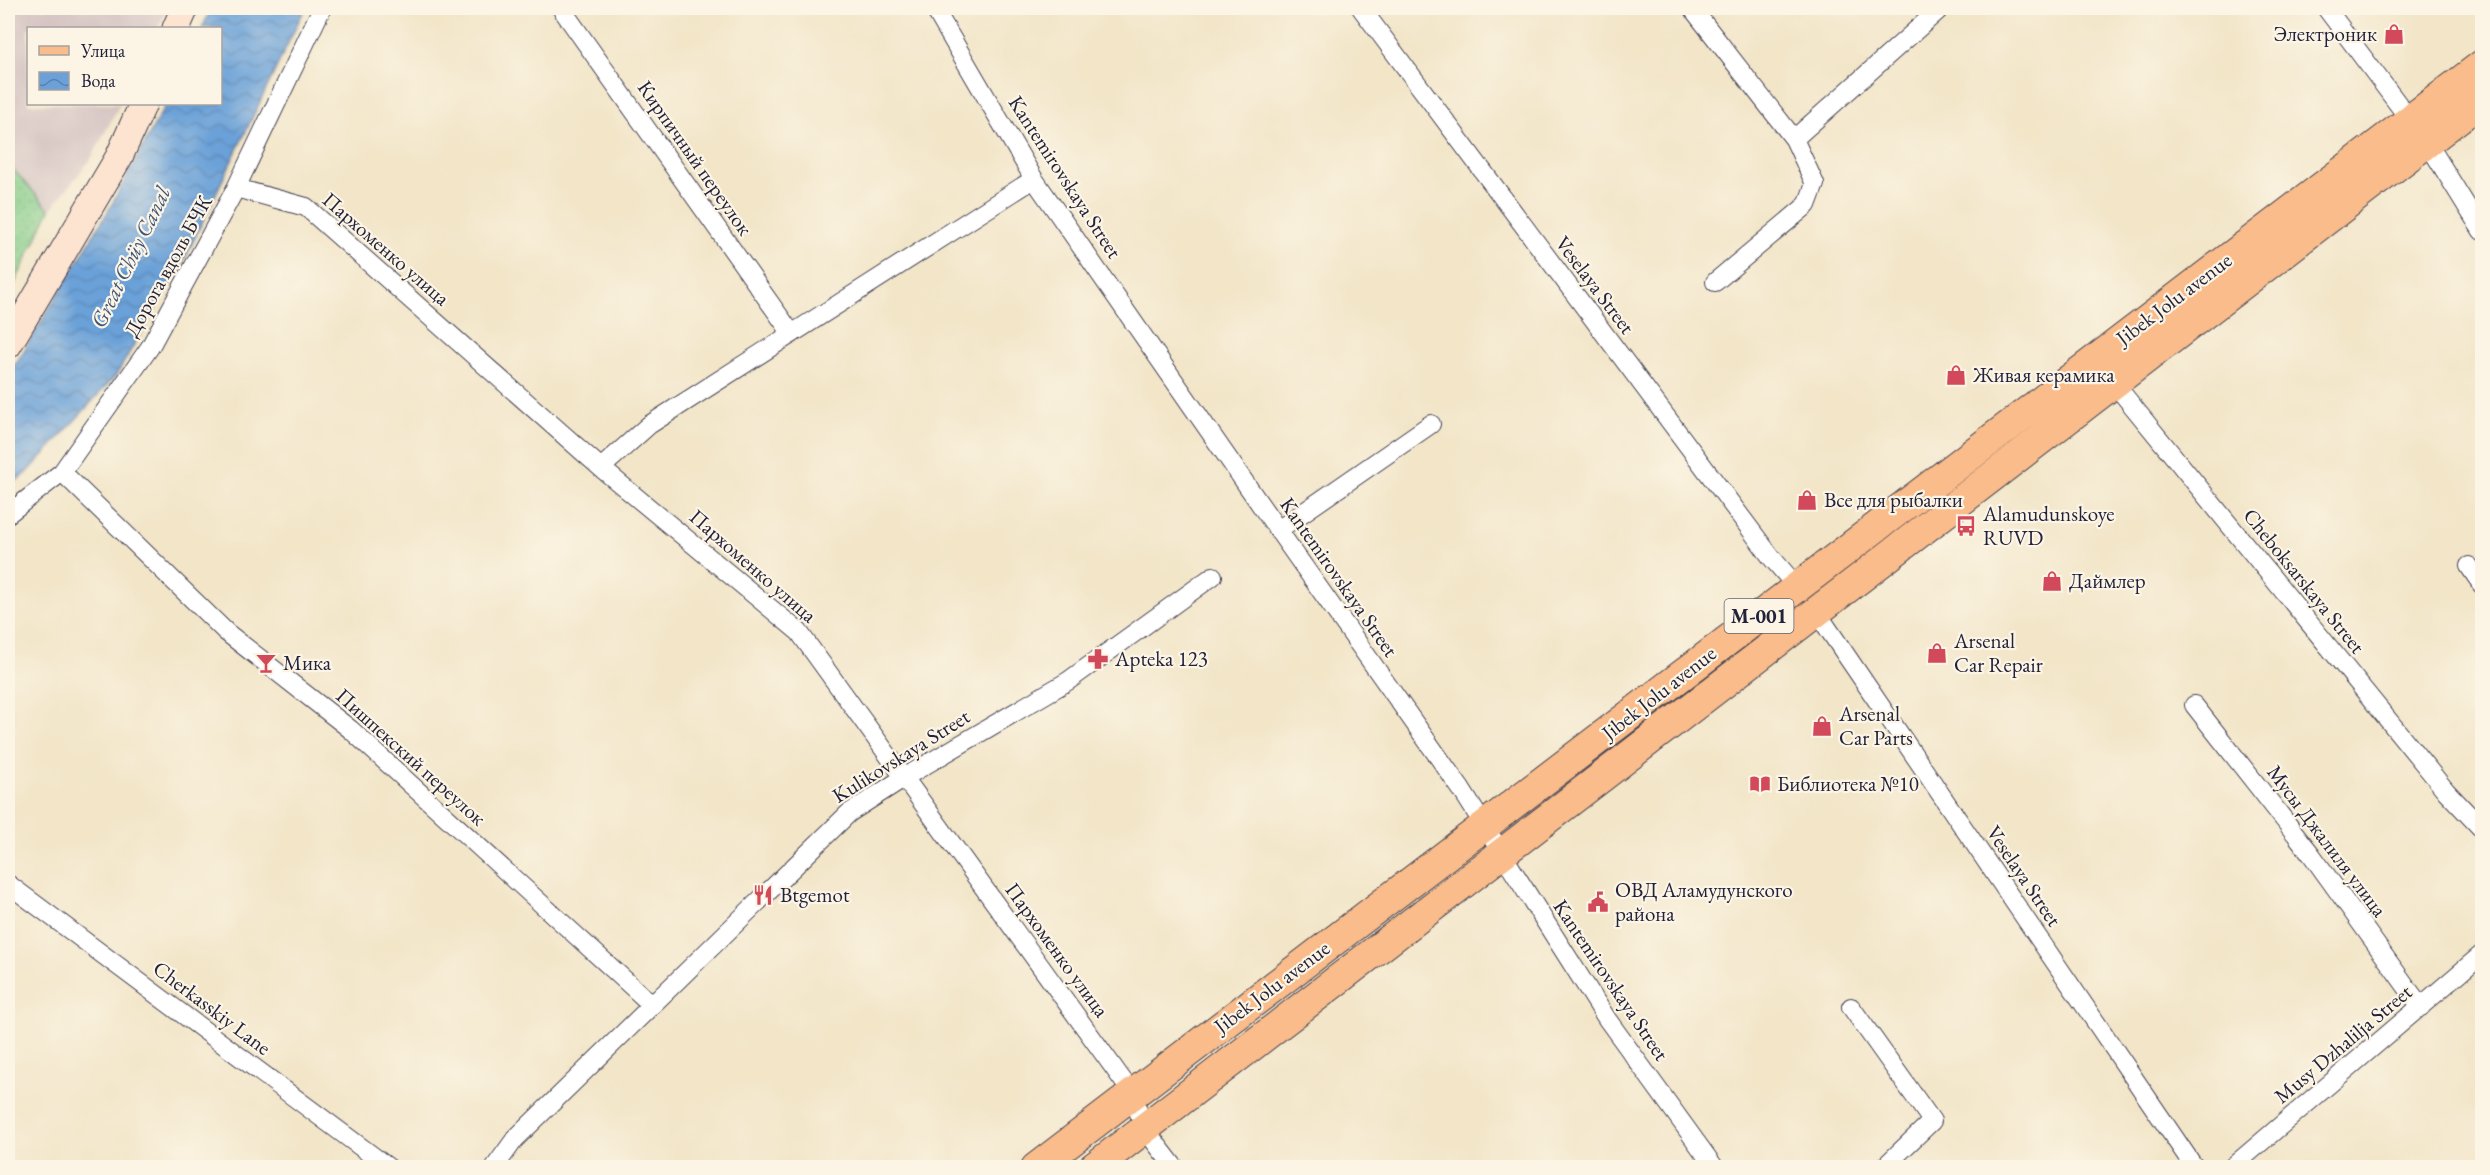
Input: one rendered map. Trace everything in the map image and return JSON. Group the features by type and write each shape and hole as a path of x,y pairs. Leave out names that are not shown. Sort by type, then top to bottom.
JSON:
{"main road":[{"name":"Jibek Jolu avenue","path":"1093,1167 2114,383 2418,131 2482,65"},
{"name":"Jibek Jolu avenue","path":"1036,1167 2094,359 2418,131 2482,100"}],"street":[{"path":"176,27 185,8"},
{"name":"Дорога вдоль БЧК","path":"8,514 62,472 150,347 236,189 322,8"},
{"name":"Кирпичный переулок","path":"561,8 792,334"},
{"name":"Kantemirovskaya Street","path":"934,8 1034,179 1485,825 1501,854 1607,1020 1715,1167"},
{"name":"Veselaya Street","path":"1361,8 1771,557 1796,586"},
{"path":"1692,8 1794,140 1815,184 1807,205 1715,282"},
{"path":"1794,140 1941,8"},
{"path":"2326,8 2418,131 2482,231"},
{"path":"8,345 119,157 143,105"},
{"path":"601,468 649,425 1034,179"},
{"name":"Пархоменко улица","path":"236,189 306,207 601,468 799,632 1132,1093 1144,1128 1175,1167"},
{"name":"Cheboksarskaya Street","path":"2094,359 2446,791 2482,829"},
{"path":"1278,530 1431,424"},
{"name":"Пишпекский переулок","path":"62,472 226,632 350,729 651,1004"},
{"path":"2469,566 2482,585"},
{"name":"Kulikovskaya Street","path":"494,1167 515,1139 849,813 905,777 1068,681 1213,576"},
{"name":"Veselaya Street","path":"1816,610 2195,1167"},
{"name":"Мусы Джалиля улица","path":"2194,705 2311,854 2421,1007"},
{"name":"Cherkasskiy Lane","path":"8,884 389,1167"},
{"name":"Musy Dzhalilja Street","path":"2231,1167 2482,954"},
{"path":"1851,1007 1932,1121 1882,1167"}],"shaded area":[{"path":"8,8 169,8 159,27 27,27 27,105 119,105 91,159 50,210 8,164"}],"green space":[{"path":"8,164 50,210 8,297"}],"water":[{"name":"Great Chüy Canal","path":"212,8 305,8 186,256 117,374 28,472 8,487 8,372 17,362 107,213 165,105 222,105 222,27 202,27"}],"place":[{"name":"Электроник","path":"2394,34"},
{"name":"Живая керамика","path":"1956,375"},
{"name":"Все для рыбалки","path":"1807,500"},
{"name":"Alamudunskoye RUVD","path":"1966,526"},
{"name":"Даймлер","path":"2052,581"},
{"name":"Arsenal Car Repair","path":"1937,653"},
{"name":"Apteka 123","path":"1098,659"},
{"name":"Мика","path":"266,663"},
{"name":"Arsenal Car Parts","path":"1822,726"},
{"name":"Библиотека №10","path":"1760,784"},
{"name":"Btgemot","path":"763,895"},
{"name":"ОВД Аламудунского района","path":"1598,902"}]}
